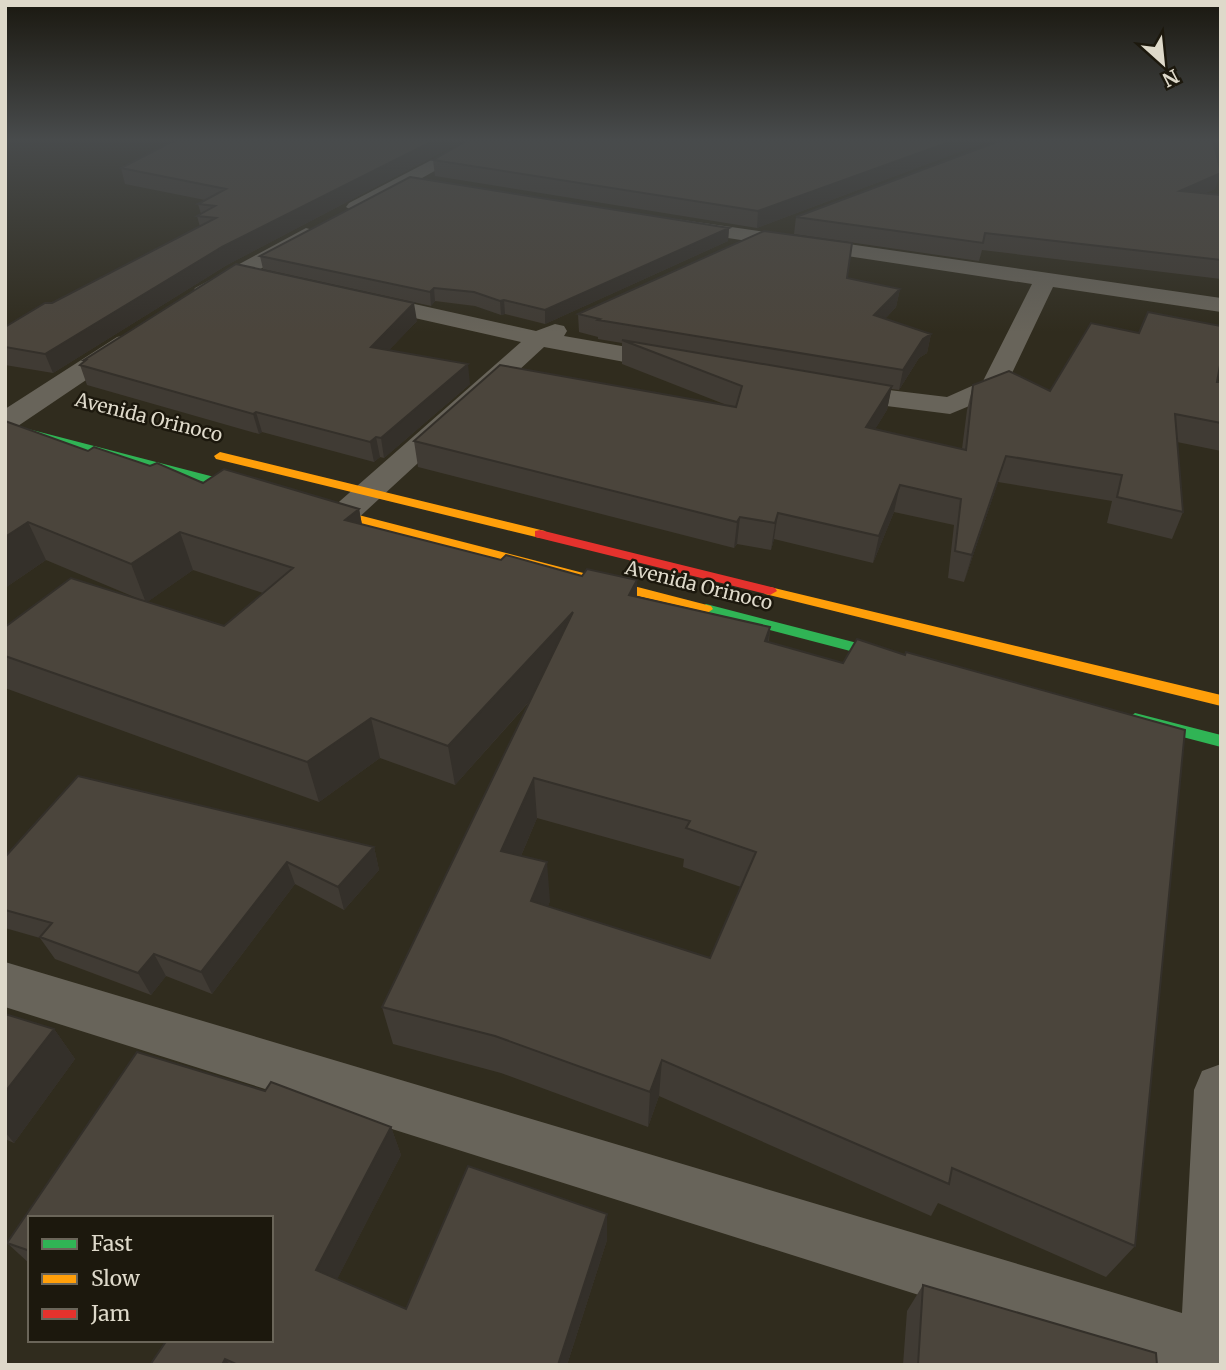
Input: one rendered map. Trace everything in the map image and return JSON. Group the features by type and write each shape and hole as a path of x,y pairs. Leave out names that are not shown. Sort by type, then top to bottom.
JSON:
{"main road":[{"name":"Avenida Orinoco","path":"15,404 51,413"},
{"path":"5,424 276,497"},
{"name":"Avenida Orinoco","path":"209,454 1221,701"},
{"name":"Avenida Orinoco","path":"303,504 924,665"},
{"path":"1113,713 1221,741"}],"street":[{"path":"189,302 236,272 360,204"},
{"path":"723,255 810,219"},
{"path":"650,220 1221,305"},
{"path":"236,272 275,281"},
{"path":"818,389 871,398 950,406 994,386 1045,280"},
{"path":"341,295 539,339 698,367"},
{"path":"343,515 539,339 576,322"},
{"path":"5,424 15,404 142,332"},
{"path":"5,984 1213,1360 1220,1098"}],"building":[{"path":"198,204 308,204 222,247 45,354 5,347 5,327 45,303 52,303 216,218 197,216 215,206"},
{"path":"359,204 578,204 729,228 545,310 500,301 474,292 434,288 430,292 260,256"},
{"path":"713,204 778,204 758,211"},
{"path":"831,204 1221,204 1221,260 985,233 983,243 796,217"},
{"path":"764,231 852,243 847,278 900,289 874,315 931,334 923,339 903,370 598,320 600,319 578,314"},
{"path":"236,264 414,303 371,347 468,364 381,438 376,437 370,442 256,412 253,414 80,365"},
{"path":"1148,312 1221,326 1221,360 1217,382 1221,382 1221,423 1175,414 1183,512 1117,497 1122,475 1006,456 972,555 955,551 961,499 900,485 879,536 778,513 775,523 740,517 737,522 414,441 500,365 736,407 742,386 622,340 892,386 866,427 966,450 973,385 1009,371 1050,391 1091,323 1139,333"},
{"path":"5,421 88,451 94,447 150,466 157,463 203,483 224,469 359,509 345,520 501,560 506,555 582,576 587,569 637,580 629,595 770,627 765,641 843,663 857,639 905,655 906,652 1185,730 1135,1246 952,1168 949,1184 662,1060 650,1092 495,1036 382,1007 573,612 448,746 371,718 307,762 5,656 5,627 71,578 224,626 293,568 180,532 131,564 28,522 5,537","holes":["534,778 690,821 686,828 756,852 710,958 531,901 547,862 501,851"]},
{"path":"78,776 374,847 338,887 287,862 201,972 154,954 138,973 40,937 52,923 5,910 5,857"},
{"path":"5,1014 54,1029 5,1092"},
{"path":"137,1052 265,1091 271,1082 391,1127 316,1270 406,1309 468,1166 607,1214 558,1365 238,1365 225,1359 222,1365 150,1365 166,1342 273,1342 273,1216 28,1216 28,1250 7,1243"},
{"path":"923,1285 1156,1353 1157,1365 918,1365"}],"traffic: fast":[{"path":"5,426 257,492"},
{"path":"706,609 904,660"},
{"path":"1135,719 1221,741"}],"traffic: slow":[{"path":"220,456 540,534"},
{"path":"312,507 706,609"},
{"path":"770,591 1221,701"}],"traffic: jam":[{"path":"540,534 770,591"}]}
